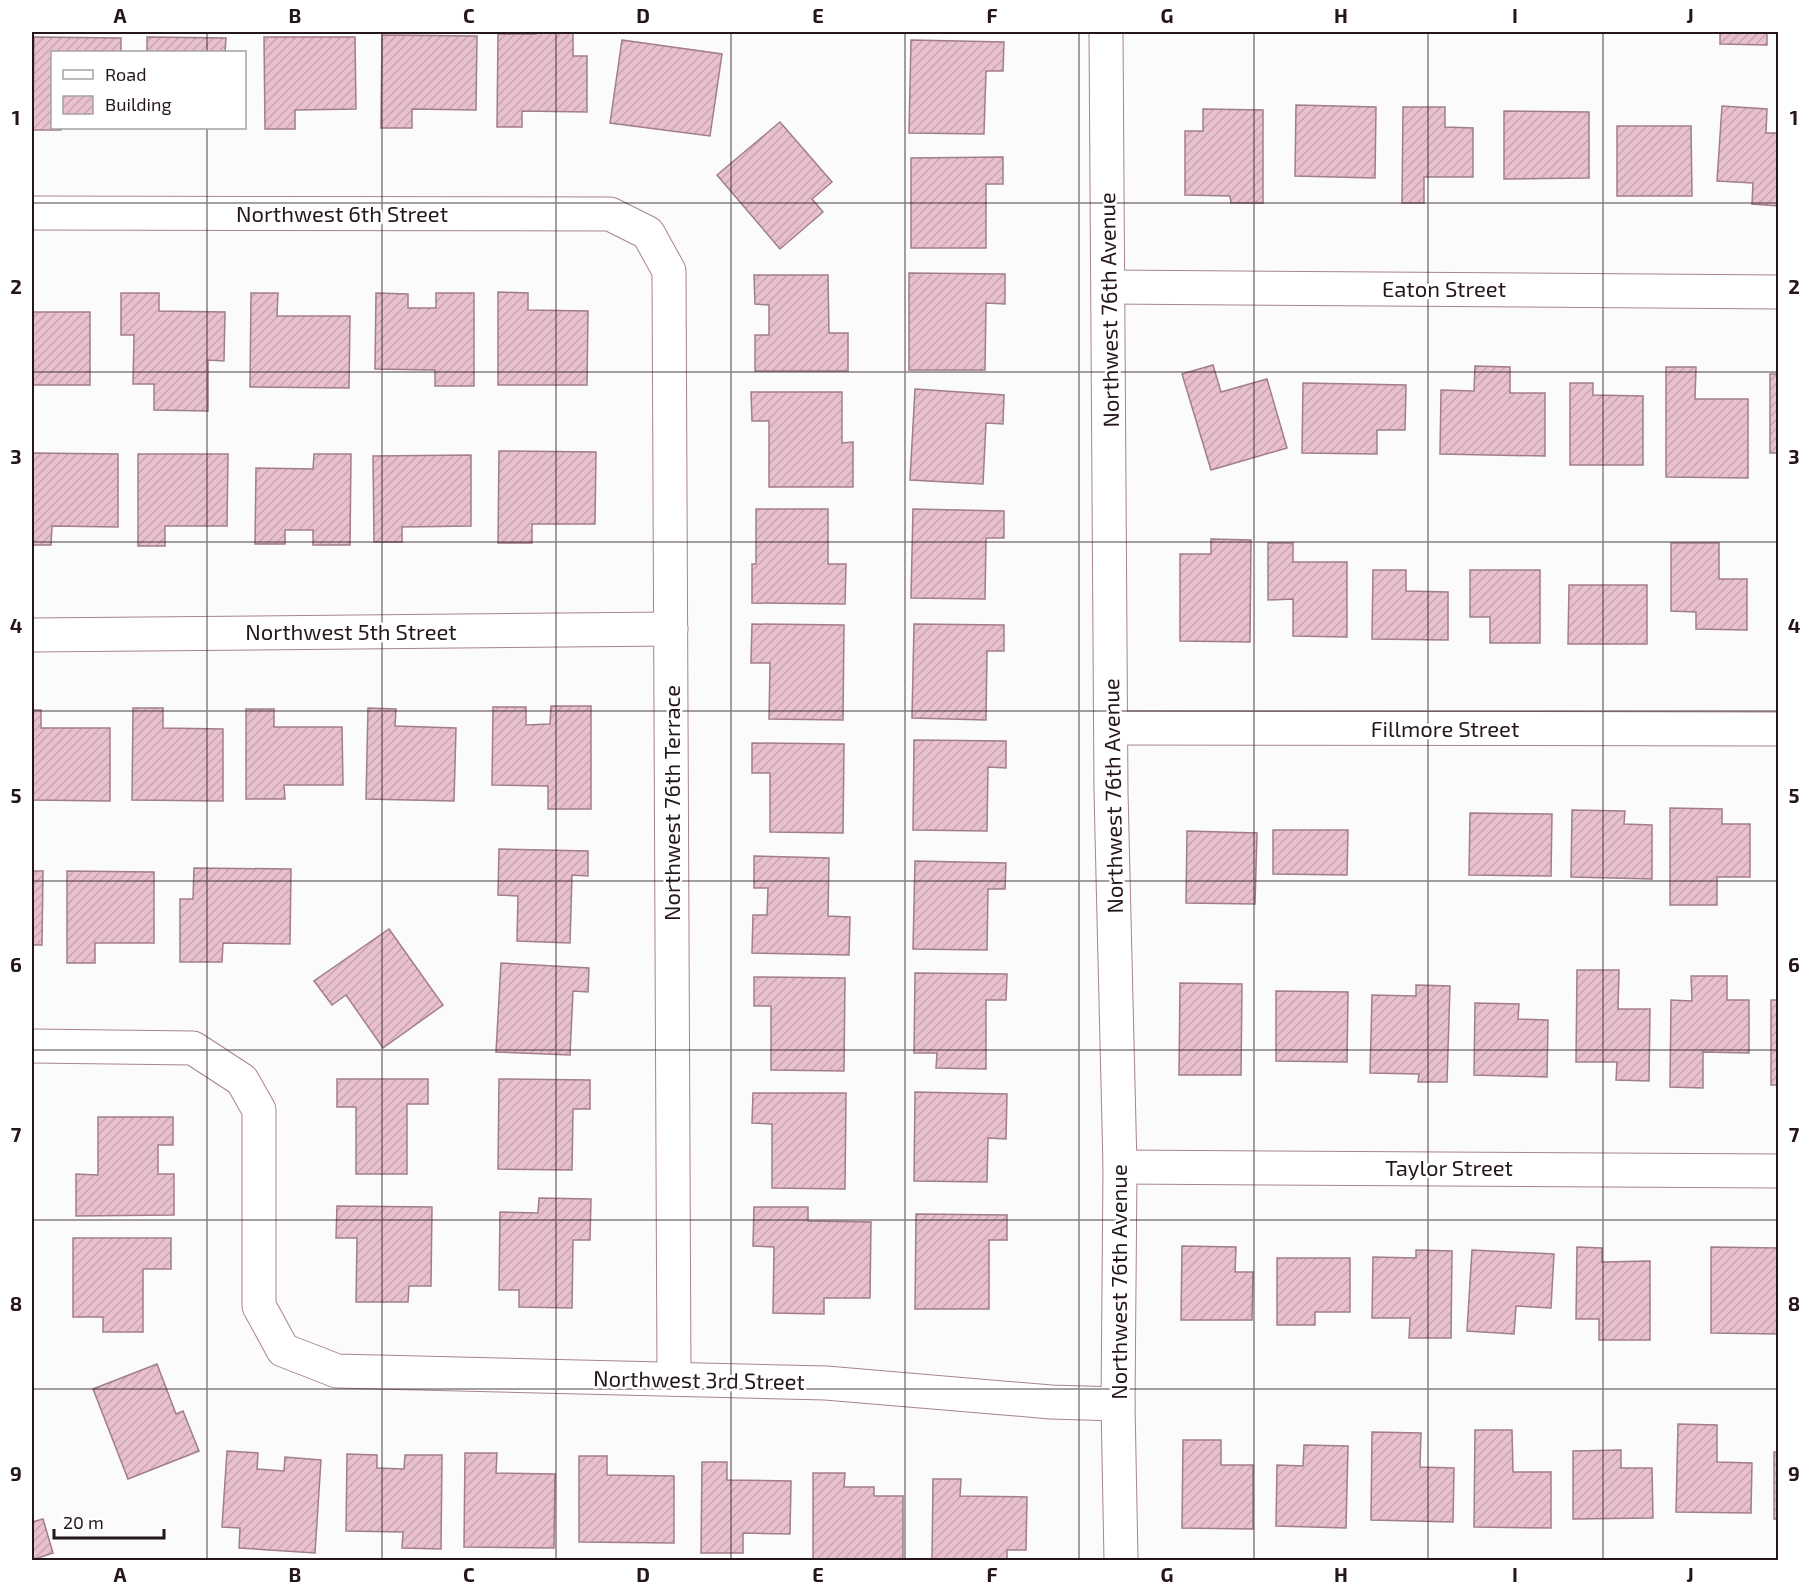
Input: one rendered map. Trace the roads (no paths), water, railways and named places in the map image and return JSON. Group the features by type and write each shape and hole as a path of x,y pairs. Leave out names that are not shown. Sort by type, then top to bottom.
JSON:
{"street":[{"name":"Northwest 76th Avenue","path":"1106,32 1111,728 1120,1167 1118,1404 1121,1560"},
{"name":"Northwest 6th Street","path":"32,213 610,214 648,233"},
{"name":"Northwest 76th Terrace","path":"648,233 669,270 674,1379"},
{"name":"Eaton Street","path":"1109,286 1779,292"},
{"name":"Northwest 5th Street","path":"32,635 672,629"},
{"name":"Fillmore Street","path":"1111,728 1779,729"},
{"name":"Northwest 3rd Street","path":"32,1046 193,1048 242,1080 259,1110 259,1306 283,1350 337,1371 826,1383 1051,1402 1118,1404"},
{"name":"Taylor Street","path":"1120,1167 1779,1171"}]}
